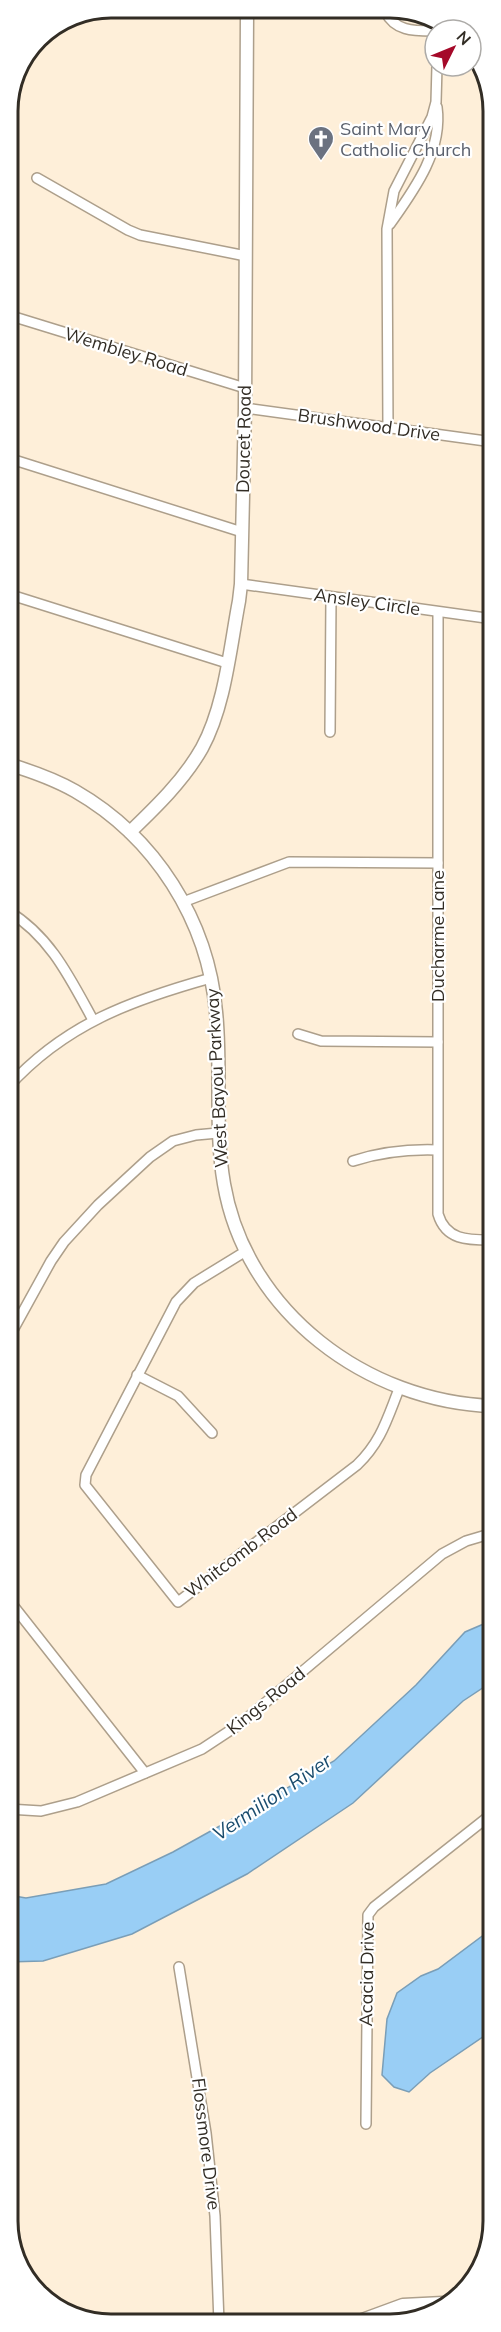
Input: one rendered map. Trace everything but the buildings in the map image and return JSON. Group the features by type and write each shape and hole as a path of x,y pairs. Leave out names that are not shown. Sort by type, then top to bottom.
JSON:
{"street":[{"name":"Doucet Road","path":"130,832 184,774 202,748 218,704 241,584 246,388 247,18"},
{"path":"388,18 404,29 423,30"},
{"path":"387,229 417,183 434,147 439,123 436,102 437,78"},
{"path":"388,428 387,229 394,191 430,124 436,102"},
{"path":"37,178 140,235 246,256"},
{"name":"Wembley Road","path":"18,318 246,388"},
{"name":"Brushwood Drive","path":"245,408 483,441"},
{"path":"18,461 242,532"},
{"name":"Ansley Circle","path":"241,584 483,618"},
{"path":"18,597 227,663"},
{"path":"330,732 331,598"},
{"name":"Ducharme Lane","path":"438,612 437,1209 440,1222 452,1234 483,1240"},
{"name":"West Bayou Parkway","path":"18,767 74,790 130,832 162,868 183,902 201,942 211,978 217,1015 218,1132 224,1187 234,1223 246,1251 272,1292 312,1336 364,1372 399,1389 440,1400 483,1405"},
{"path":"183,902 289,862 438,863"},
{"path":"18,917 27,923 52,949 93,1020"},
{"path":"18,1078 46,1051 93,1020 143,998 211,978"},
{"path":"298,1034 321,1041 438,1042"},
{"path":"18,1321 64,1242 99,1204 150,1157 173,1142 196,1135 218,1132"},
{"path":"353,1161 380,1153 417,1149 437,1150"},
{"name":"Whitcomb Road","path":"246,1251 204,1275 184,1292 169,1312 86,1475 85,1485 178,1602 363,1460 383,1431 399,1389"},
{"path":"137,1375 178,1396 212,1432"},
{"name":"Kings Road","path":"18,1809 41,1810 66,1806 195,1752 225,1736 442,1554 466,1541 483,1536"},
{"path":"18,1612 145,1773"},
{"name":"Acacia Drive","path":"366,2124 368,1915 374,1907 483,1821"},
{"name":"Flossmore Drive","path":"179,1967 207,2145 218,2258 219,2314"},
{"path":"380,2314 403,2305 433,2304"}],"water":[{"name":"Vermilion River","path":"483,1624 483,1688 463,1701 353,1803 247,1874 132,1934 43,1961 18,1962 18,1897 26,1898 106,1884 173,1852 334,1761 416,1685 465,1632"},
{"path":"483,1935 483,2037 430,2073 409,2092 394,2087 382,2075 387,2019 397,1993 421,1976 438,1969"}],"place":[{"name":"Saint Mary Catholic Church","path":"321,162"}]}
